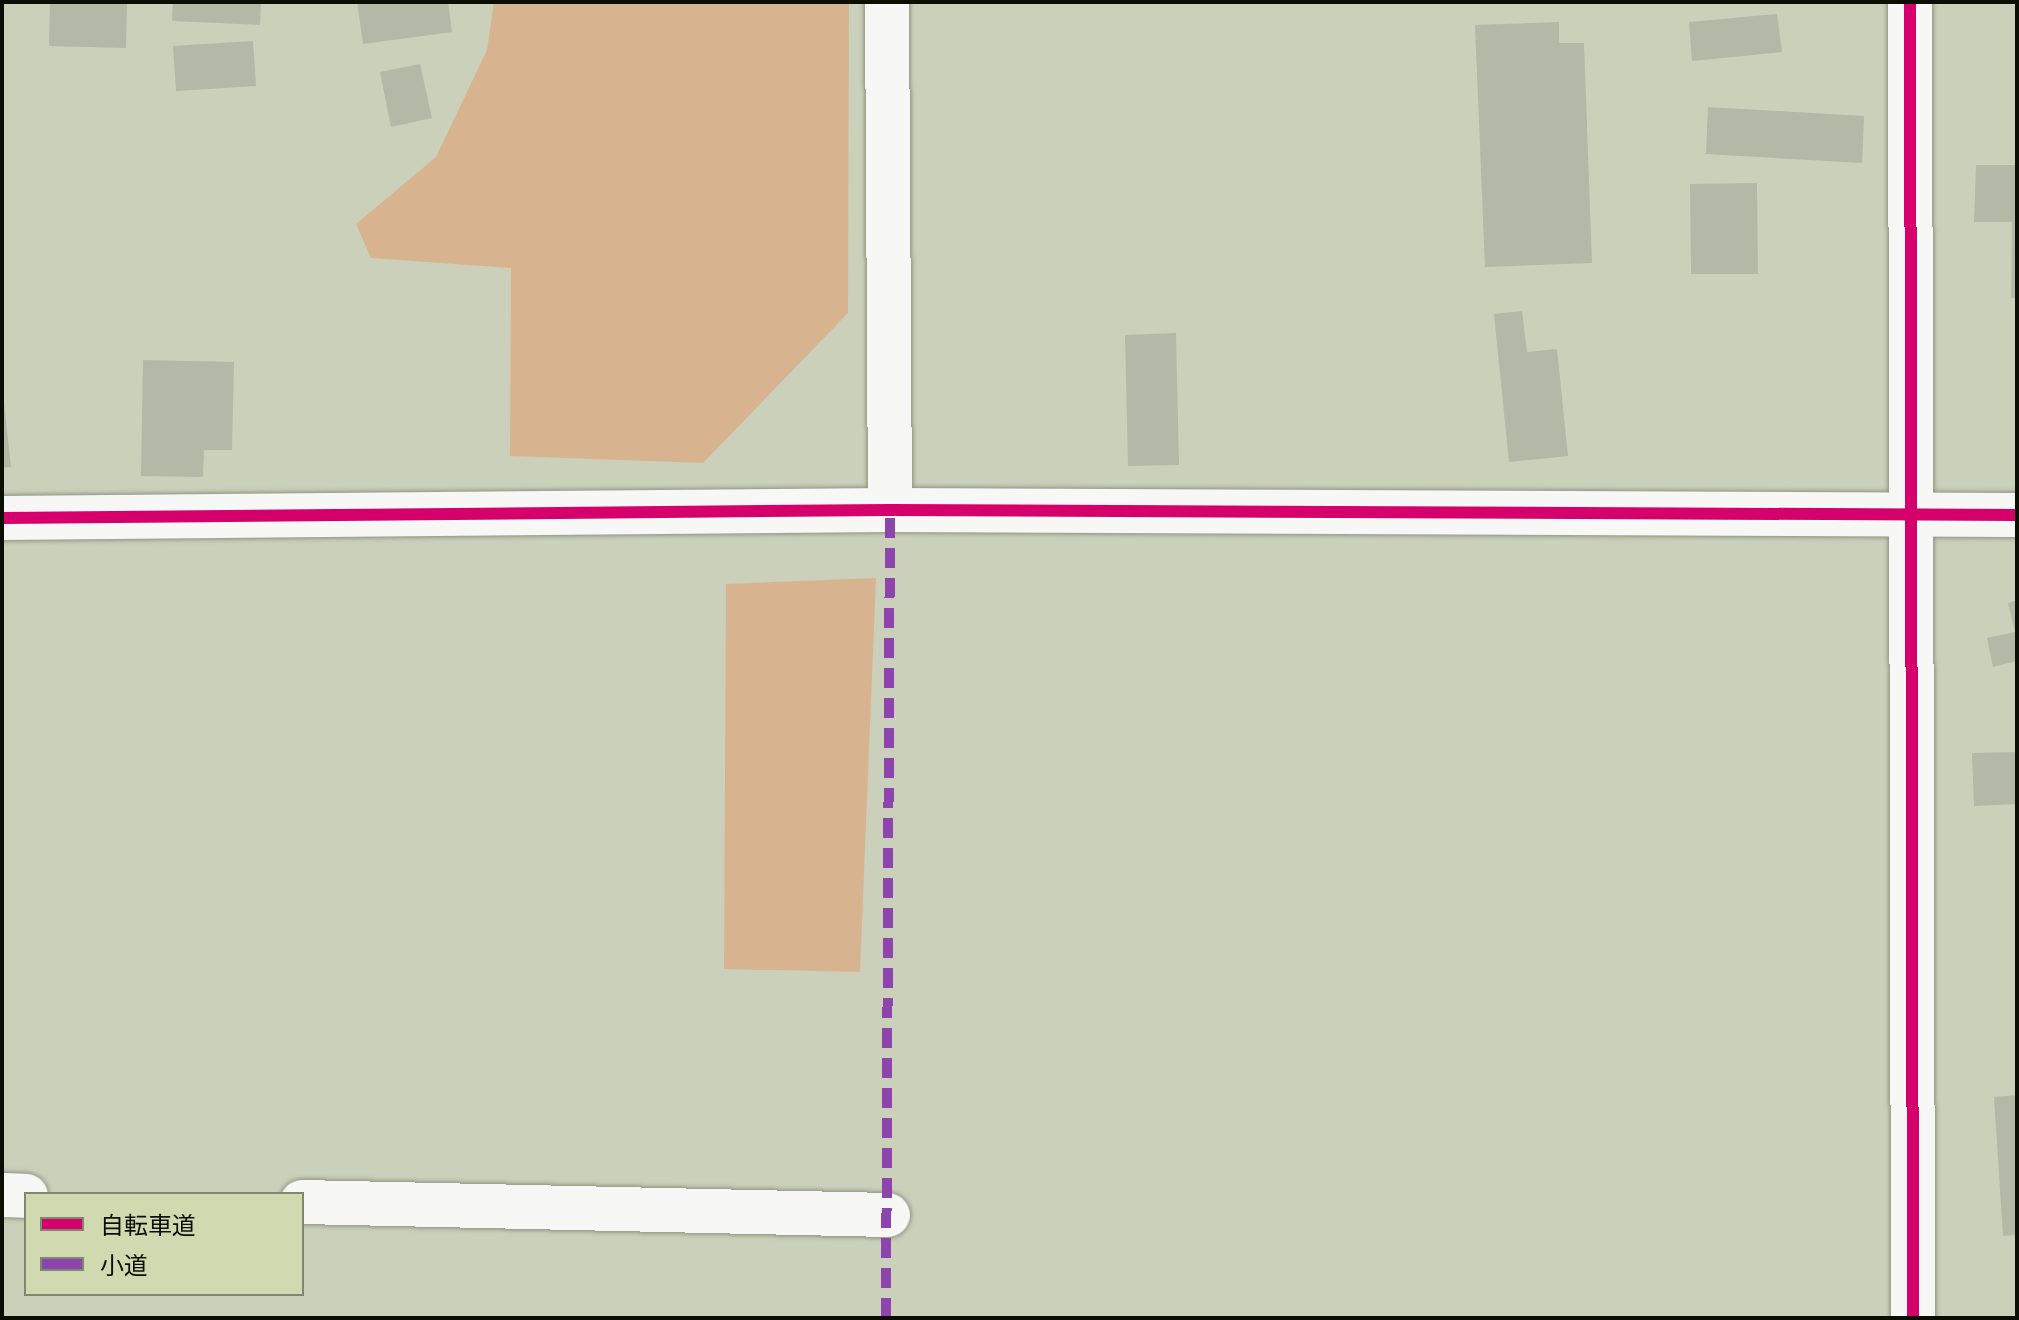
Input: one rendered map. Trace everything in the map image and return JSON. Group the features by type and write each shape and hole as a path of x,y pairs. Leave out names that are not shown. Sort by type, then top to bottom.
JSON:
{"street":[{"path":"887,2 890,510"},
{"path":"1910,2 1913,1318"},
{"path":"2,518 890,510 2017,515"},
{"path":"2,1195 24,1196"},
{"path":"304,1202 888,1215"}],"shaded area":[{"path":"494,2 849,2 848,313 703,463 510,456 511,268 371,258 356,224 436,157 487,50"},
{"path":"876,578 860,972 724,969 726,584"}],"building":[{"path":"50,2 127,2 126,48 49,46"},
{"path":"173,2 261,2 260,25 172,21"},
{"path":"357,2 448,2 452,32 363,44"},
{"path":"1777,14 1782,52 1692,61 1689,22"},
{"path":"1559,22 1559,43 1584,43 1592,263 1485,267 1475,25"},
{"path":"253,41 256,86 176,91 173,46"},
{"path":"420,64 432,118 391,127 380,72"},
{"path":"1708,107 1864,116 1862,163 1706,154"},
{"path":"1976,165 2017,165 2017,298 2011,298 2012,222 1974,222"},
{"path":"1757,183 1758,274 1691,274 1690,184"},
{"path":"1522,311 1527,352 1557,349 1568,456 1509,462 1494,314"},
{"path":"1176,333 1179,465 1128,466 1125,335"},
{"path":"143,360 234,362 232,450 204,450 203,477 141,476"},
{"path":"2,384 11,467 2,468"},
{"path":"2017,600 2017,661 1993,667 1987,638 2015,632 2008,603"},
{"path":"2017,752 2017,804 1974,806 1972,753"},
{"path":"2017,1095 2017,1235 2003,1236 1994,1097"}],"marked path":[{"path":"886,1318 890,510"}],"cycle path":[{"path":"1910,2 1913,1318"},
{"path":"2,518 890,510 2017,515"}]}
